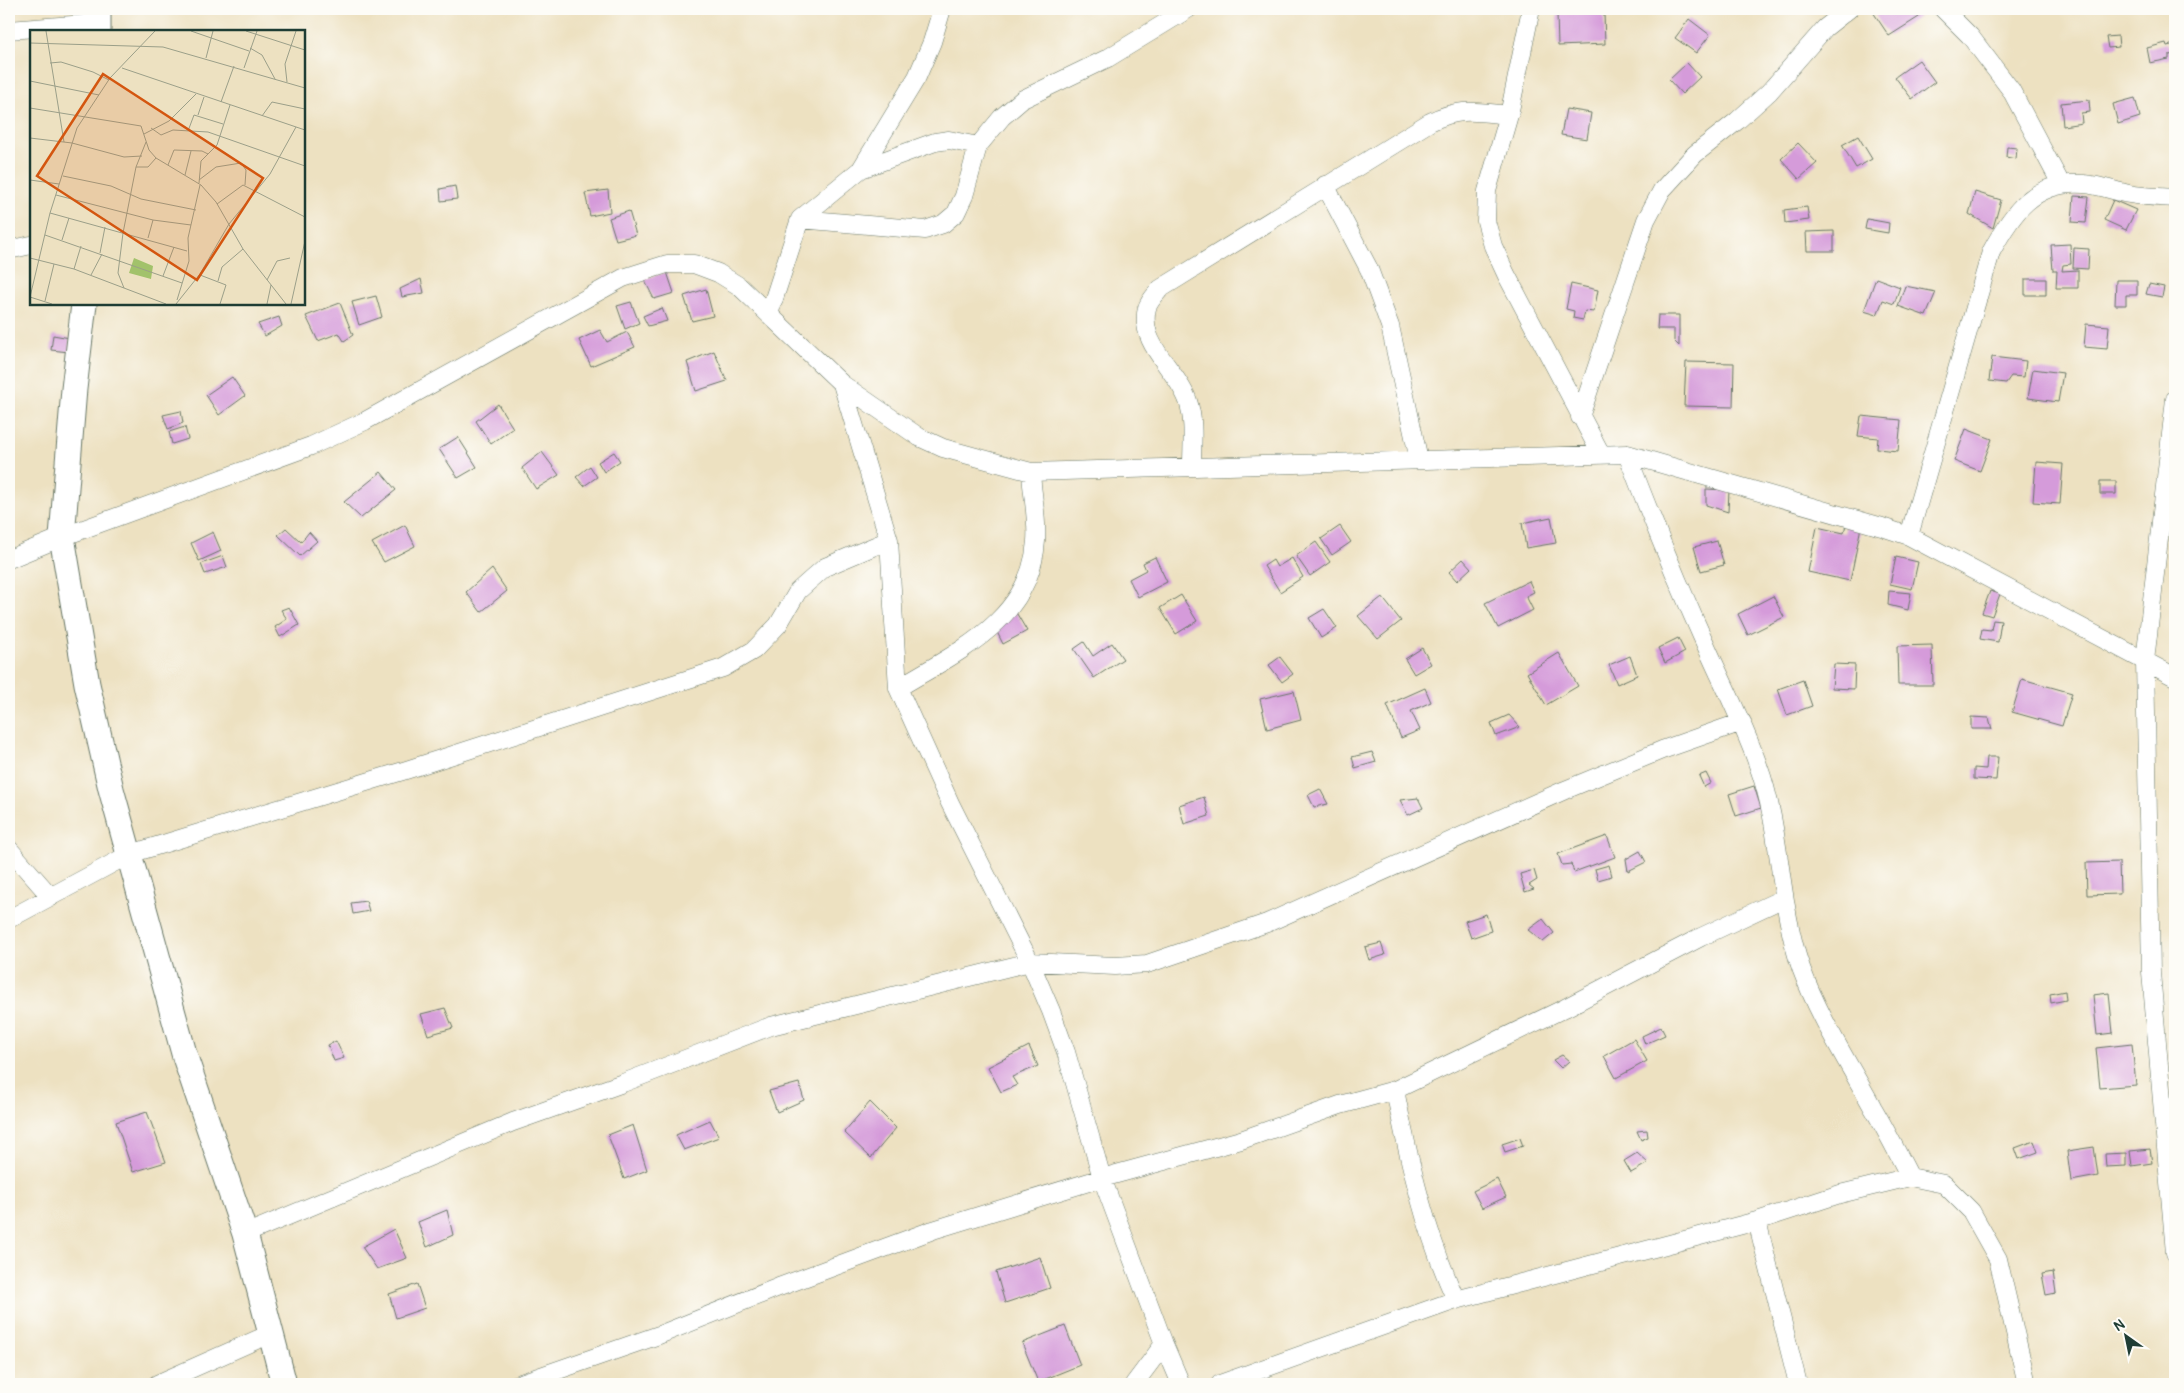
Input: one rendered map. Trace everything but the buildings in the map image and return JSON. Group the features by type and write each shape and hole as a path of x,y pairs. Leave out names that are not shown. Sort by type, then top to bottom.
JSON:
{"street":[{"path":"769,314 800,219 861,169 917,77 932,42 942,9"},
{"path":"1531,9 1509,115 1487,191 1486,220 1493,246 1506,274 1580,418 1601,454"},
{"path":"1580,418 1646,220 1662,190 1695,154 1737,121 1769,92 1825,28 1848,9"},
{"path":"1943,9 1970,36 2011,90 2061,184"},
{"path":"800,219 925,230 943,224 956,213 964,196 978,146 1002,117 1024,99 1108,58 1177,12"},
{"path":"9,30 98,21"},
{"path":"1192,466 1192,417 1187,398 1153,347 1146,327 1148,306 1160,289 1324,185 1447,113 1462,110 1509,115"},
{"path":"861,169 942,141 949,140 978,146"},
{"path":"1910,536 1991,252 2013,215 2041,191 2061,184 2084,184 2131,194 2175,198"},
{"path":"1324,185 1369,269 1390,326 1420,460"},
{"path":"9,250 30,245"},
{"path":"9,560 62,537 311,446 365,421 622,278 667,264 694,264 718,273 739,286 842,384 918,437 943,448 1031,472 1627,454 1910,536 2175,677"},
{"path":"84,305 74,389 62,537 87,684 111,789 185,1057 246,1234 284,1384"},
{"path":"842,384 889,540 898,688 950,803 1030,962 1066,1052 1102,1178 1164,1344 1181,1384"},
{"path":"2175,399 2145,661 2151,972 2175,1253"},
{"path":"1627,454 1678,579 1742,722 1759,767 1772,817 1784,898 1805,976 1836,1044 1874,1109 1910,1177"},
{"path":"898,688 983,637 1013,607 1032,570 1036,540 1031,472"},
{"path":"9,919 130,854 403,771 722,668 754,650 778,624 798,591 825,567 889,540"},
{"path":"246,1234 513,1122 623,1083 771,1026 1030,962 1115,966 1147,964 1267,923 1565,790 1662,750 1742,722"},
{"path":"9,849 51,897"},
{"path":"518,1384 659,1335 779,1287 933,1230 1102,1178 1241,1140 1340,1105 1395,1090 1565,1008 1701,937 1784,898"},
{"path":"1395,1090 1413,1175 1448,1282 1456,1300"},
{"path":"1220,1384 1456,1300 1756,1221 1840,1194 1910,1177 1944,1184 1971,1211 1998,1259 2027,1384"},
{"path":"1756,1221 1798,1384"},
{"path":"157,1384 272,1333"},
{"path":"1134,1384 1164,1344"}]}
